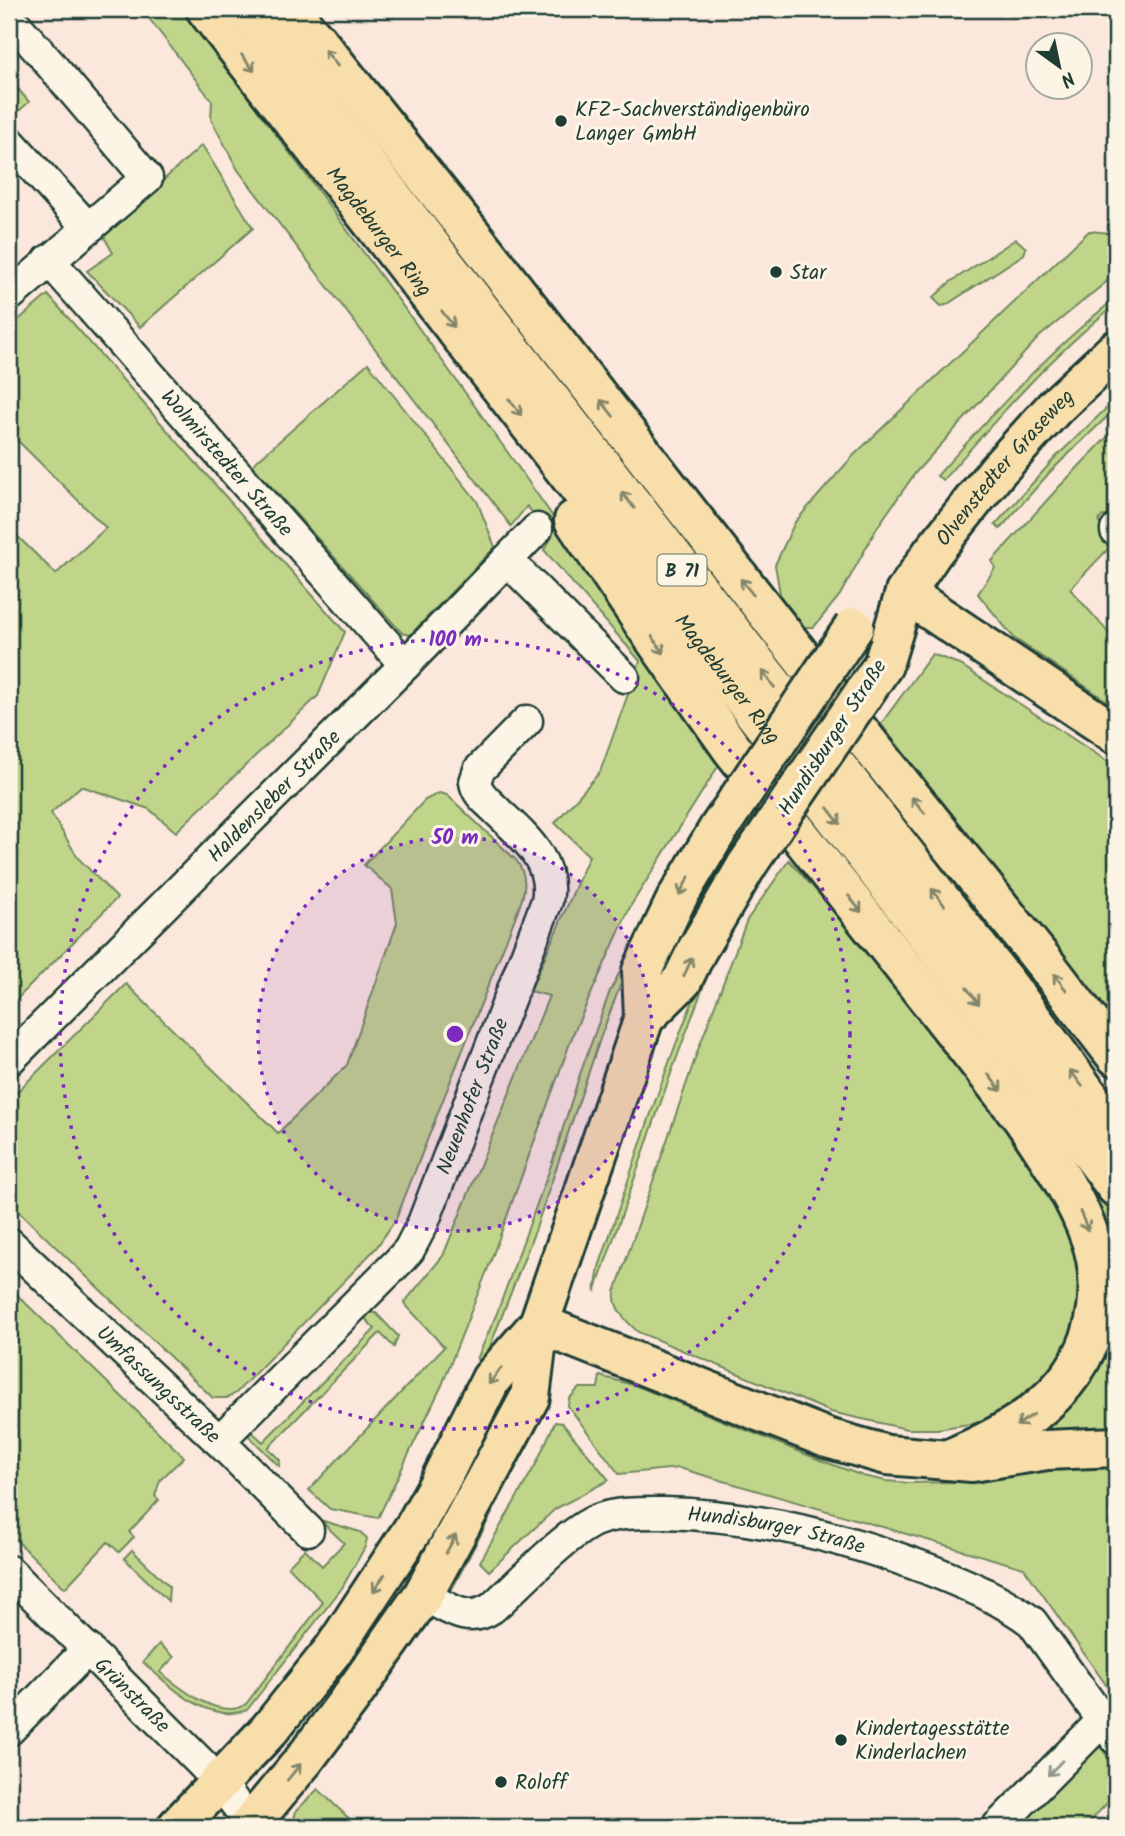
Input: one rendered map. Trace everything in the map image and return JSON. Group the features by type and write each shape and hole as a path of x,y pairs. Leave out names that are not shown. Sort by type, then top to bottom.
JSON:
{"main road":[{"name":"Magdeburger Ring","path":"206,9 967,988 1116,1187"},
{"name":"Magdeburger Ring","path":"246,9 979,949 1116,1133"},
{"path":"288,9 317,41 472,235 1116,1056"},
{"name":"Olvenstedter Graseweg","path":"905,593 964,510 997,471 1055,407 1116,350"},
{"path":"566,473 564,505 639,618 732,749 1023,1119 1064,1181 1084,1222 1096,1257 1099,1286 1093,1330 1074,1372 1058,1392 1034,1414 977,1448 946,1460"},
{"path":"905,593 1116,733"},
{"name":"Hundisburger Straße","path":"250,1826 352,1696 423,1594 530,1397 539,1324 644,1018 642,971 677,898 719,828 854,628 905,593"},
{"name":"Hundisburger Straße","path":"644,1018 682,981 696,950 747,865 884,665 905,593"},
{"path":"539,1324 827,1438 887,1455 984,1461 1076,1447 1116,1447"},
{"name":"Hundisburger Straße","path":"177,1827 278,1720 334,1649 415,1526 491,1380 539,1324"}],"street":[{"path":"9,17 147,178 9,296"},
{"path":"9,141 88,228"},
{"name":"Wolmirstedter Straße","path":"49,260 405,665"},
{"name":"Haldensleber Straße","path":"9,1060 537,530"},
{"path":"507,560 624,677"},
{"name":"Neuenhofer Straße","path":"219,1441 400,1260 409,1250 423,1223 548,894 546,870 536,850 482,797 475,782 479,770 527,721"},
{"name":"Umfassungsstraße","path":"9,1243 219,1441 308,1530"},
{"name":"Hundisburger Straße","path":"423,1594 466,1616 481,1614 492,1608 576,1532 606,1517 636,1513 682,1514 778,1525 877,1550 957,1581 1014,1608 1032,1622 1110,1729"},
{"name":"Grünstraße","path":"9,1571 220,1783 250,1826"},
{"path":"9,1730 88,1648"},
{"path":"997,1827 1110,1729"}],"green space":[{"path":"142,9 180,9 457,381 722,760 630,907 574,1032 490,1263 442,1385 378,1518 330,1509 309,1490 444,1347 404,1303 443,1256 549,996 530,991 589,856 555,823 600,772 640,661 544,550 552,537 527,506 511,526 238,170 211,119 212,101"},
{"path":"9,78 29,102 9,120"},
{"path":"202,145 253,228 140,327 87,271 113,253 103,235"},
{"path":"1116,230 1116,274 1039,337 916,472 878,526 840,595 814,627 804,627 781,599 775,565 795,522 853,456 1089,231 1111,233"},
{"path":"1016,239 1026,248 1024,254 946,305 941,306 933,298 949,283"},
{"path":"48,295 345,632 318,696 176,832 149,809 81,786 51,813 78,858 117,898 9,1007 9,528 56,574 106,528 9,432 9,328"},
{"path":"1116,298 1116,304 1047,366 943,480 937,476 1045,361"},
{"path":"368,363 477,501 495,547 410,635 402,633 252,465"},
{"path":"1116,399 1116,408 1050,472 1000,529 995,525 1055,458"},
{"path":"1116,428 1116,518 1102,516 1099,521 1109,548 1070,589 1116,641 1116,707 1014,638 978,594 995,568 992,561"},
{"path":"932,654 959,664 1116,767 1116,1022 881,724"},
{"path":"439,793 447,795 516,860 524,882 520,905 396,1219 376,1248 236,1393 227,1398 213,1398 9,1202 9,1100 126,984 278,1133 347,1065 397,923 392,889 364,865 425,800"},
{"path":"728,843 736,854 677,953 666,952"},
{"path":"789,860 924,1012 1016,1129 1082,1252 1078,1317 1053,1370 1026,1397 975,1423 937,1429 907,1429 831,1412 638,1332 625,1319 616,1304 615,1292 698,1050 747,920"},
{"path":"725,928 595,1292 599,1267 657,1096 706,969"},
{"path":"640,933 601,1036 536,1228 484,1362 477,1359 497,1313 553,1160 610,991"},
{"path":"917,948 1116,1212 1116,1433 1036,1437 1112,1304"},
{"path":"9,1287 184,1457 160,1480 155,1496 159,1500 129,1532 134,1537 119,1552 108,1542 65,1588 9,1533"},
{"path":"362,1313 376,1313 398,1336 394,1347 380,1333 268,1448 280,1460 279,1466 245,1432 249,1429 263,1442 375,1329"},
{"path":"600,1376 637,1386 820,1460 863,1476 886,1481 953,1482 1116,1459 1116,1699 1024,1568 679,1468 619,1474 568,1406 569,1399 579,1388 598,1388"},
{"path":"537,1411 542,1418 451,1591 448,1591 446,1585"},
{"path":"555,1422 562,1423 609,1480 555,1509 489,1571 480,1562 536,1464"},
{"path":"320,1520 360,1532 367,1538 365,1547 342,1588 247,1710 218,1712 204,1707 177,1691 143,1662 159,1644 174,1657 160,1672 189,1694 225,1709 246,1704 323,1602 288,1566 305,1549 322,1566 344,1543"},
{"path":"132,1550 169,1586 168,1601 124,1558"},
{"path":"1096,1741 1116,1768 1116,1794 1084,1827 1007,1827"},
{"path":"318,1789 358,1827 292,1827 296,1811"}],"place":[{"name":"KFZ-Sachverständigenbüro Langer GmbH","path":"561,121"},
{"name":"Star","path":"776,272"},
{"name":"Kindertagesstätte Kinderlachen","path":"841,1740"},
{"name":"Roloff","path":"501,1782"}]}
